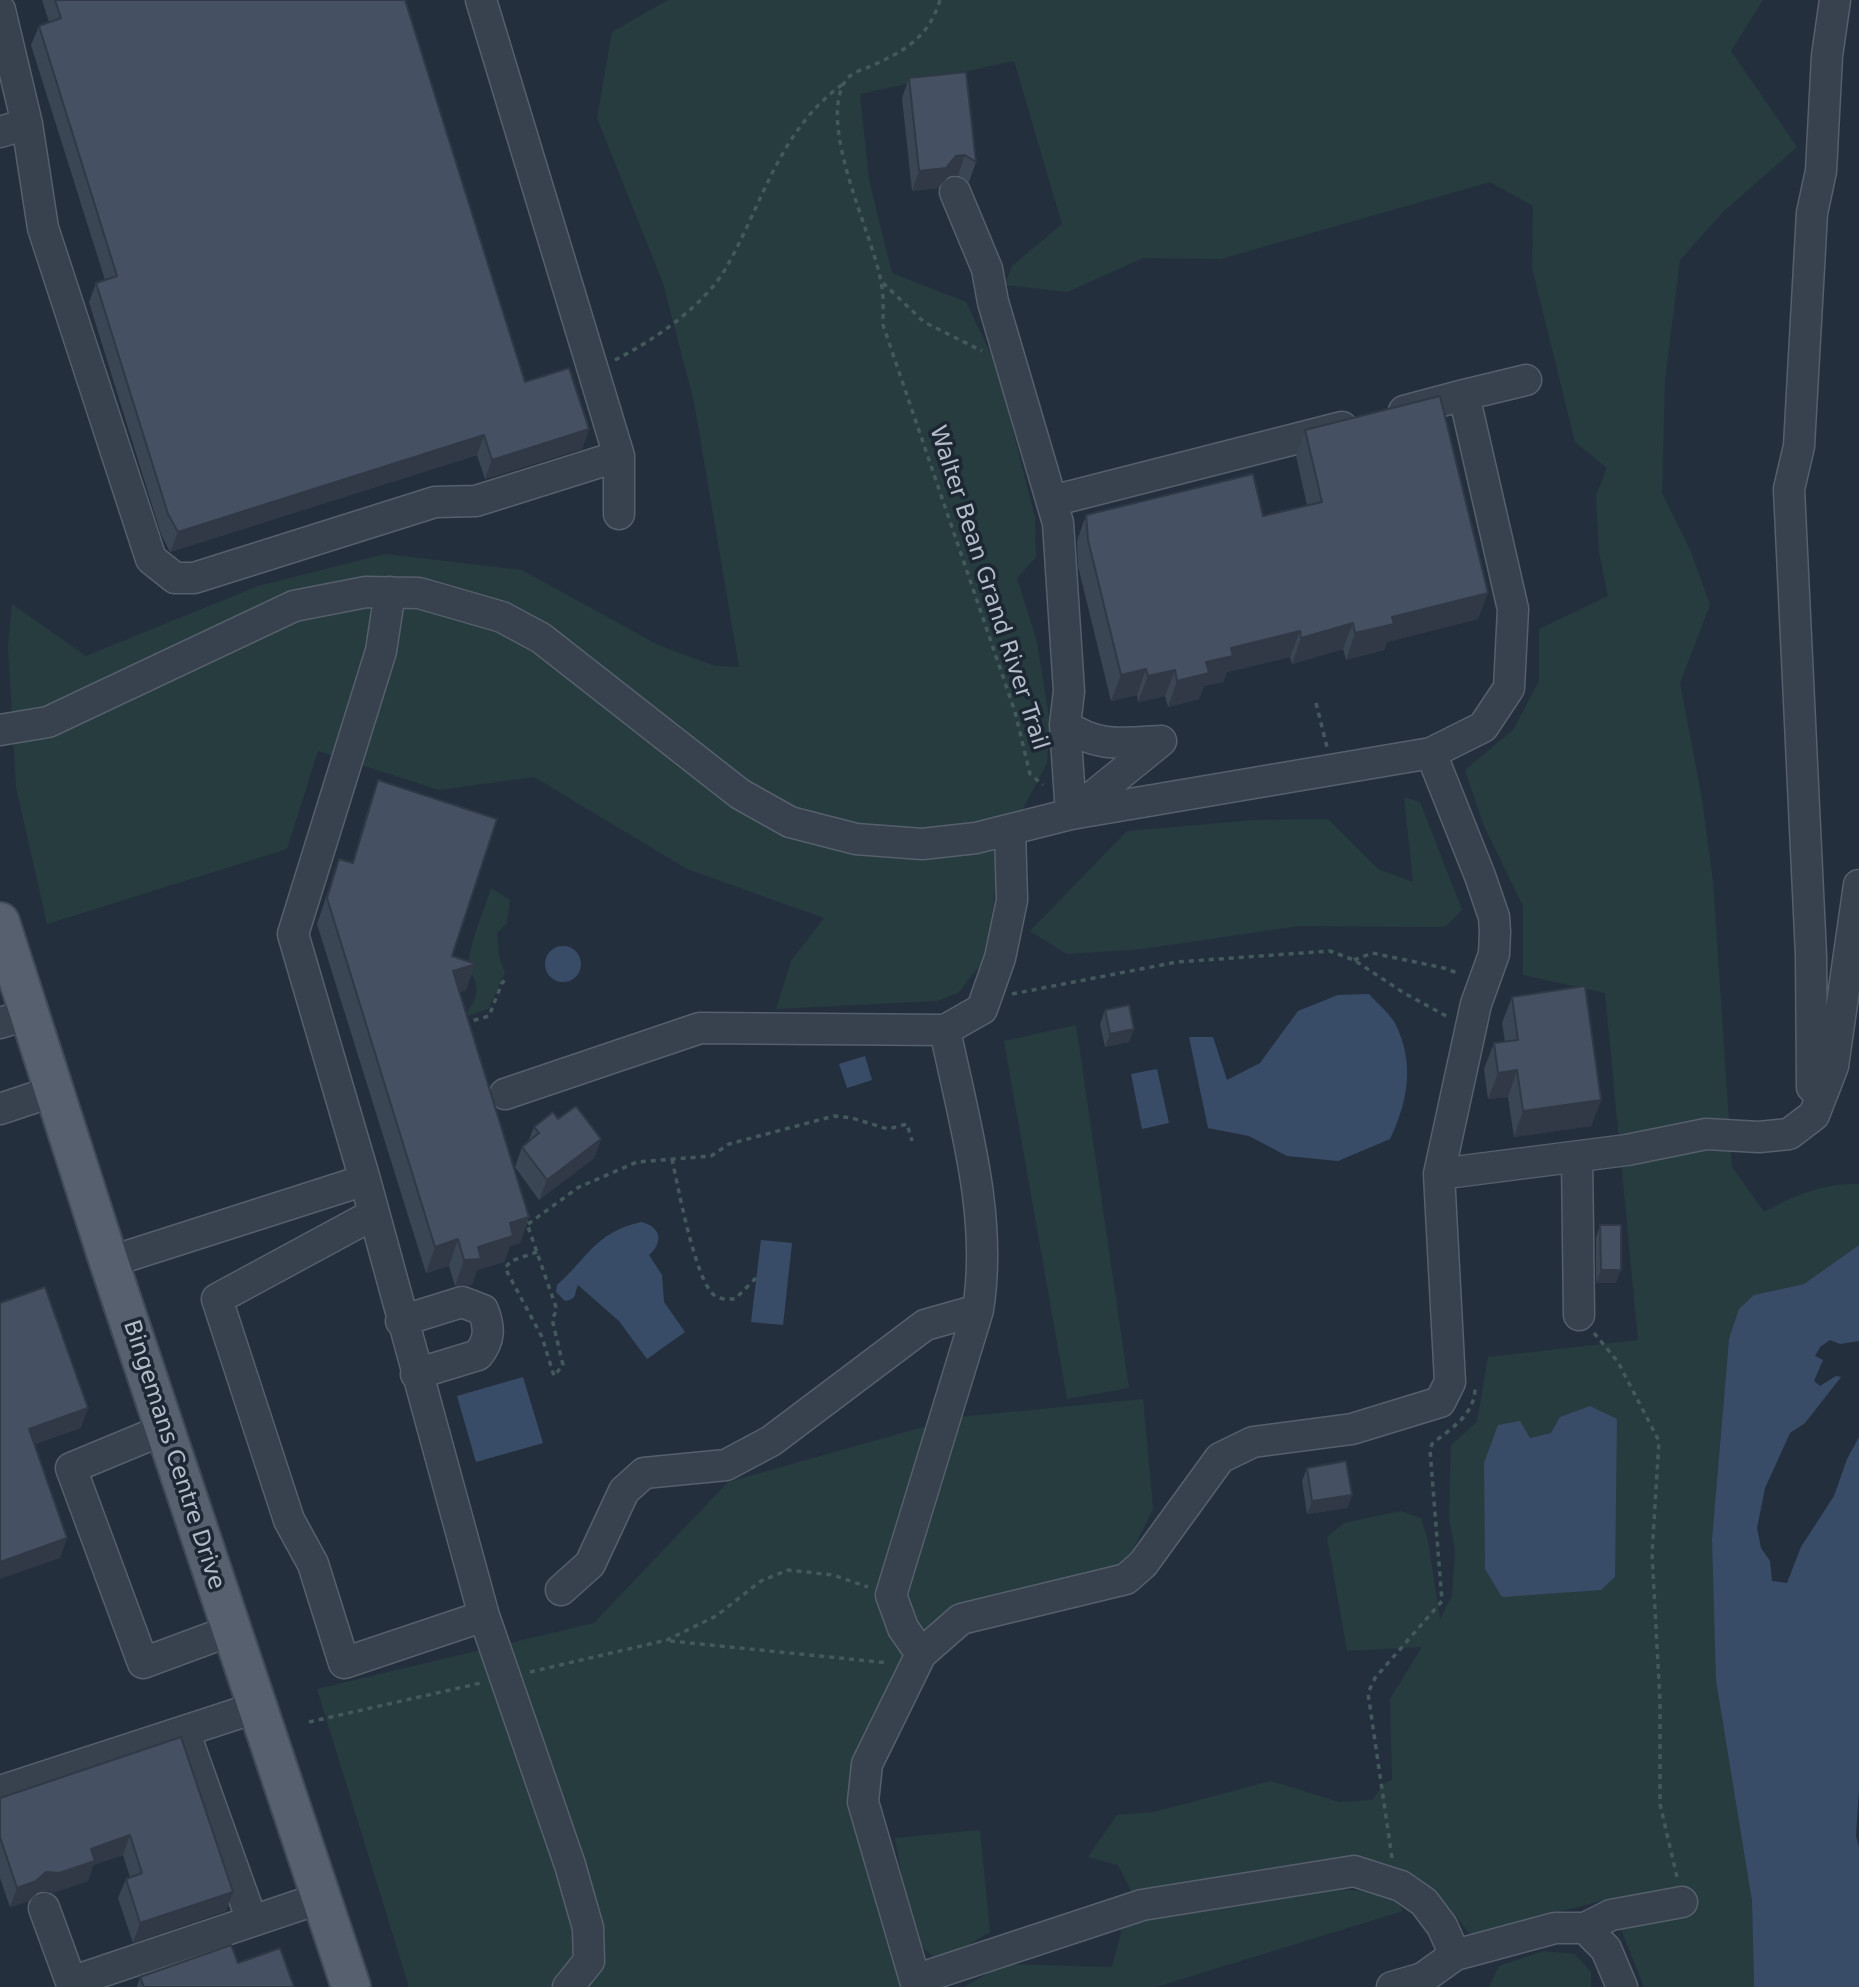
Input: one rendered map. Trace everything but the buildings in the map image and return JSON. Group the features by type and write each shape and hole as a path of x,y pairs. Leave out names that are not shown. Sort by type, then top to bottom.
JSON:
{"main road":[{"name":"Bingemans Centre Drive","path":"0,922 15,1018 54,1091 351,1987"}],"lane":[{"path":"481,0 619,456 619,514"},
{"path":"1821,1095 1811,1087 1811,955 1789,489 1799,446 1812,213 1821,171 1827,56 1835,0"},
{"path":"0,10 14,128 43,228 151,559 175,578 194,578 435,502 476,501 619,456"},
{"path":"955,192 987,269 1058,523 1069,691 1065,725 1071,814"},
{"path":"1052,501 1526,380"},
{"path":"0,730 48,722 294,606 366,592 390,592 419,593 502,617 541,638 740,794 790,822 856,839 922,844 1010,831 1071,814 1431,752 1483,727 1509,688 1513,609 1464,395"},
{"path":"390,592 381,651 293,934 365,1180 401,1321 484,1616 542,1781 588,1928 589,1961 568,1987"},
{"path":"1065,725 1084,738 1106,743 1161,741 1071,814"},
{"path":"1431,752 1494,917 1494,954 1471,1028 1439,1174 1450,1382 1440,1402 1352,1429 1253,1442 1220,1458 1143,1564 1126,1579 961,1619 917,1661 867,1764 863,1802 916,1983 1142,1905 1354,1871 1396,1884 1424,1902 1442,1926 1455,1955"},
{"path":"505,1094 701,1028 945,1030 982,1009 1000,958 1012,900 1010,831"},
{"path":"1439,1174 1627,1150 1706,1134 1789,1134 1814,1115 1833,1066 1859,885"},
{"path":"917,1661 891,1595 978,1310 983,1275 980,1202 945,1030"},
{"path":"0,1109 54,1091"},
{"path":"1577,1157 1579,1315"},
{"path":"109,1262 365,1180"},
{"path":"374,1214 217,1299 289,1520 313,1564 344,1663 484,1616"},
{"path":"401,1321 462,1302 483,1310 488,1322 489,1334 478,1355 416,1374"},
{"path":"561,1590 590,1564 624,1491 644,1473 726,1465 771,1441 925,1325 978,1310"},
{"path":"165,1429 71,1468 143,1663 232,1630"},
{"path":"0,1791 258,1707"},
{"path":"184,1731 253,1921"},
{"path":"44,1908 71,1982 321,1898"},
{"path":"1396,1986 1423,1978 1455,1955 1555,1928 1586,1928 1611,1915 1682,1902"},
{"path":"1586,1928 1606,1949 1622,1987"}],"path":[{"path":"940,0 921,37 909,48 850,75 838,96 837,119 858,213 881,282 923,322 1012,366"},
{"path":"593,371 646,344 675,322 725,270 783,151 804,118 822,98 844,83"},
{"name":"Walter Bean Grand River Trail","path":"881,282 883,326 1015,712 1030,774 1071,814"},
{"path":"1316,703 1328,752"},
{"path":"986,1000 1177,961 1330,951 1354,960 1404,993 1471,1028"},
{"path":"1354,960 1372,953 1444,968 1483,984"},
{"path":"462,1024 489,1016 502,983 507,978"},
{"path":"528,1224 579,1187 637,1161 711,1156 729,1144 834,1116 852,1118 888,1129 907,1124 912,1141"},
{"path":"672,1159 696,1258 711,1293 717,1298 735,1299 756,1278"},
{"path":"523,1213 528,1224 557,1310 552,1319 563,1365 554,1376 542,1337 505,1268 511,1261 537,1252"},
{"path":"1579,1315 1618,1362 1660,1441 1652,1554 1660,1701 1660,1804 1682,1902"},
{"path":"1396,1884 1368,1693 1375,1678 1442,1601 1430,1450 1432,1444 1466,1416 1475,1397 1475,1384"},
{"path":"891,1595 833,1575 788,1570 761,1581 716,1616 667,1640 868,1660 917,1661"}],"green space":[{"path":"668,0 1763,0 1731,51 1797,147 1723,212 1680,260 1665,380 1662,493 1691,552 1710,605 1680,683 1702,799 1713,882 1732,1167 1764,1212 1810,1191 1859,1184 1859,1245 1804,1284 1754,1295 1729,1339 1712,1539 1752,1901 1754,1987 1644,1987 1609,1899 1470,1934 1445,1904 1419,1880 1388,1864 1370,1860 1349,1857 1169,1890 1132,1892 1118,1865 1088,1857 1117,1815 1154,1812 1271,1781 1339,1802 1372,1800 1386,1782 1392,1780 1390,1699 1422,1647 1347,1651 1327,1537 1344,1523 1401,1511 1421,1518 1428,1541 1440,1619 1452,1596 1455,1550 1449,1518 1451,1445 1477,1422 1488,1357 1638,1340 1605,993 1523,975 1523,906 1484,826 1465,770 1513,730 1539,681 1539,629 1608,596 1599,552 1596,495 1607,468 1575,442 1532,268 1533,206 1490,182 1221,259 1143,258 1067,292 1005,285 1012,266 1062,224 1014,61 860,94 869,180 892,273 966,302 996,365 1035,517 1036,557 1017,578 1037,642 1050,724 1047,763 1000,852 986,958 958,993 937,1001 776,1009 791,961 824,918 687,869 534,777 439,790 318,751 287,849 47,924 16,787 8,646 12,604 86,656 258,586 385,554 522,570 658,645 715,666 739,667 694,402 663,283 597,118 612,32","holes":["1552,1433 1485,1569 1529,1438"]},
{"path":"1404,797 1420,802 1462,910 1445,927 1299,926 1142,949 1067,954 1030,931 1127,831 1255,820 1328,819 1378,869 1413,882"},
{"path":"491,888 510,900 507,923 497,933 499,956 505,973 488,1009 468,1016 467,1012 477,987 469,959 475,932"},
{"path":"1076,1025 1129,1388 1067,1399 1004,1041"},
{"path":"1143,1399 1153,1509 1132,1551 1115,1573 956,1613 860,1760 908,1987 409,1987 317,1689 594,1623 728,1482 959,1417"},
{"path":"980,1830 990,1932 939,1962 913,1939 895,1838"},
{"path":"1343,1889 1394,1896 1403,1911 1156,1987 964,1987 1004,1964 1112,1967 1122,1929 1148,1915"},
{"path":"1543,1951 1575,1954 1591,1972 1591,1987 1489,1987 1499,1966"}],"water":[{"path":"563,946 576,951 581,964 576,977 563,982 550,977 545,964 550,951"},
{"path":"1369,994 1395,1023 1405,1053 1405,1096 1390,1139 1338,1161 1287,1156 1249,1136 1208,1128 1189,1037 1213,1037 1227,1080 1260,1063 1298,1011 1338,995"},
{"path":"865,1056 872,1080 847,1088 839,1064"},
{"path":"1157,1069 1169,1123 1142,1129 1131,1074"},
{"path":"641,1222 653,1228 658,1236 657,1245 649,1255 662,1275 664,1302 685,1332 647,1359 619,1321 578,1285 574,1297 569,1300 565,1301 556,1292 557,1285 602,1240 625,1227"},
{"path":"761,1240 792,1243 783,1325 751,1322"},
{"path":"1859,1245 1859,1341 1840,1344 1830,1340 1820,1347 1815,1356 1823,1360 1814,1381 1820,1386 1836,1376 1841,1377 1805,1423 1790,1433 1765,1488 1757,1528 1761,1548 1770,1561 1772,1581 1787,1583 1801,1547 1834,1496 1847,1459 1859,1437 1859,1789 1856,1836 1859,1847 1859,1987 1754,1987 1752,1901 1716,1680 1712,1539 1729,1339 1739,1309 1754,1295 1804,1284"},
{"path":"523,1377 543,1443 476,1462 457,1396"},
{"path":"1590,1406 1617,1419 1615,1577 1601,1590 1502,1597 1485,1569 1484,1463 1498,1425 1520,1421 1530,1438 1551,1433 1560,1417"}]}
